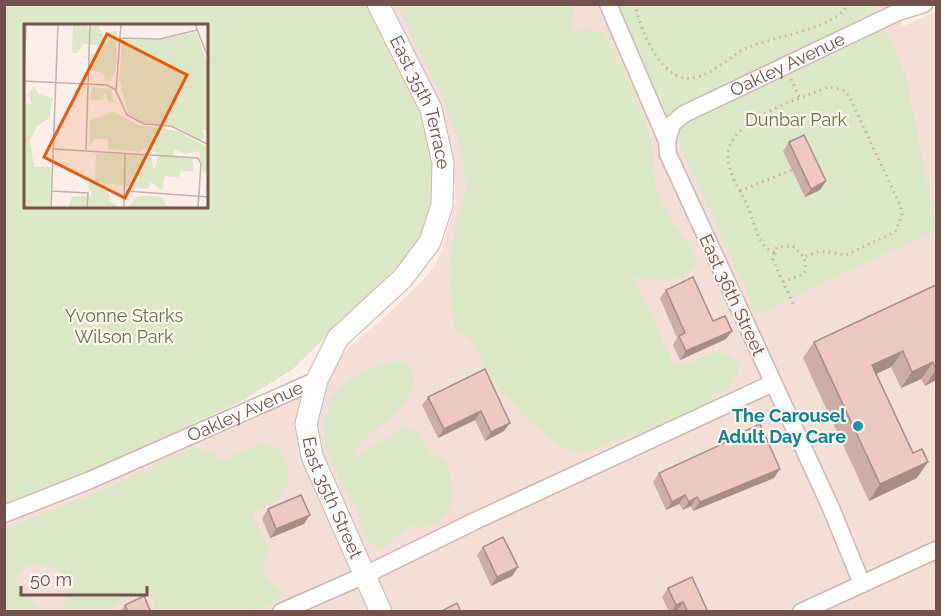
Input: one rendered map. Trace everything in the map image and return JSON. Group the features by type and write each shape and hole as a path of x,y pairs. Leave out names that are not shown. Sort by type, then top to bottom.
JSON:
{"street":[{"name":"East 35th Terrace","path":"378,4 431,109 443,163 442,205"},
{"name":"East 36th Street","path":"608,4 667,141 668,154 853,559 861,584"},
{"name":"Oakley Avenue","path":"667,141 672,124 684,114 899,8 924,4"},
{"name":"Oakley Avenue","path":"4,514 88,481 317,380 338,338 403,278 430,242 442,205"},
{"name":"East 35th Street","path":"317,380 306,424 312,456 381,612"},
{"path":"281,612 365,575 773,383"},
{"path":"801,612 936,550"}],"path":[{"path":"635,4 640,22 665,68 682,78 693,79 750,46 775,40 838,18 849,4"},
{"path":"774,253 760,242 753,216 729,165 728,154 731,142 739,130 752,121 828,87 843,90 849,96 901,207 902,216 895,232 846,255 820,251 804,257"},
{"path":"740,191 792,170"},
{"path":"783,282 804,274 807,264 804,257 793,246 777,247 773,260 783,282 793,304"}],"shaded area":[{"path":"893,4 903,26 936,12 936,611 5,611 4,524 259,414 333,370 349,347 384,318 427,276 438,260 456,201 452,154 438,105 391,5"}],"green space":[{"name":"Yvonne Starks Wilson Park","path":"5,5 371,5 425,118 433,156 434,190 426,230 411,253 293,369 240,402 89,472 5,503"},
{"path":"398,5 576,5 572,17 572,31 591,30 605,33 640,106 653,153 655,178 662,203 690,247 698,265 691,272 675,279 633,278 674,364 684,364 713,353 728,356 738,363 736,378 726,390 691,414 673,423 599,448 574,451 552,440 525,417 500,390 485,368 473,342 455,330 449,270 456,223 467,188 460,144 437,86 416,47"},
{"name":"Dunbar Park","path":"617,5 873,5 906,76 936,230 756,315"},
{"path":"396,361 409,364 413,379 411,393 403,405 357,448 351,460 403,428 417,432 432,455 446,460 450,473 452,498 444,518 435,524 423,527 408,526 380,550 367,541 358,521 358,507 344,490 325,447 324,421 331,398 342,385 360,373"},
{"path":"262,444 277,448 287,467 290,481 279,498 252,515 269,547 263,568 269,580 281,590 276,603 236,612 155,611 151,595 145,595 123,600 111,611 60,611 68,597 70,579 52,567 34,563 19,572 15,582 37,608 34,611 5,611 5,528 101,491 193,447 211,452 226,462 243,450"}],"building":[{"path":"804,135 826,181 811,189 789,142"},
{"path":"693,277 713,321 725,316 732,331 686,351 679,336 685,333 666,290"},
{"name":"The Carousel Adult Day Care","path":"936,285 936,369 933,362 912,372 903,351 872,365 913,453 922,449 928,462 880,484 814,342"},
{"path":"485,369 510,423 491,432 481,411 444,429 428,397"},
{"path":"760,424 780,469 700,502 697,497 689,502 685,495 672,502 659,473 742,435 741,433"},
{"path":"301,495 310,515 276,529 268,509"},
{"path":"503,537 518,567 497,577 483,547"},
{"path":"692,577 707,610 703,612 688,612 683,602 676,605 668,588"},
{"path":"144,596 151,612 128,612 125,605"},
{"path":"457,603 461,612 440,612"}],"place":[{"name":"The Carousel Adult Day Care","path":"858,426"}]}
